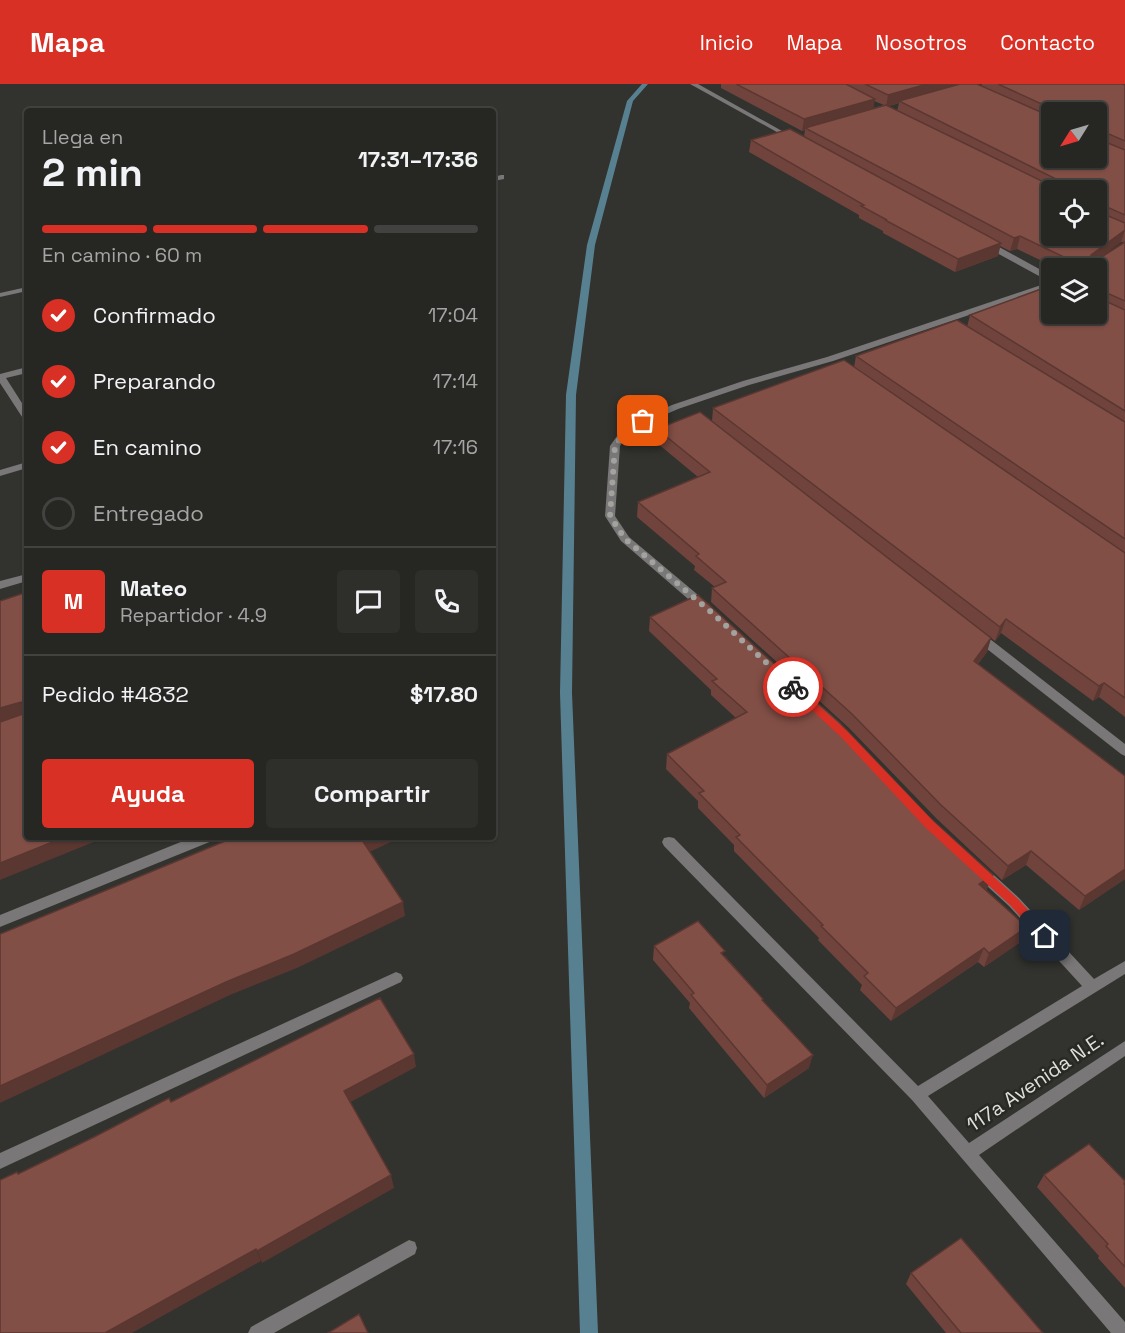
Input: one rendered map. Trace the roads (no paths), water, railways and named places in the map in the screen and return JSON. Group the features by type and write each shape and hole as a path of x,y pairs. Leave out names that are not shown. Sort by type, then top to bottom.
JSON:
{"street":[{"path":"693,84 792,138 803,140"},
{"path":"979,240 1041,274"},
{"path":"720,620 625,539 610,516 615,446 627,428 675,407 746,383 830,359 1041,289"},
{"path":"0,296 24,290"},
{"path":"943,320 953,326"},
{"path":"830,359 840,366"},
{"path":"24,371 0,377 24,413"},
{"path":"675,407 690,414"},
{"path":"0,472 24,466"},
{"path":"0,585 24,578"},
{"path":"967,628 1125,751"},
{"path":"0,921 200,840"},
{"path":"669,842 917,1095 969,1152 1123,1333"},
{"path":"972,864 1014,902 1092,987"},
{"path":"917,1095 1125,967"},
{"path":"0,1161 396,978"},
{"name":"117a Avenida N.E.","path":"969,1152 1125,1048"},
{"path":"257,1333 409,1248"}],"waterway":[{"path":"589,1333 566,693 571,395 591,245 630,101 645,84"}]}
